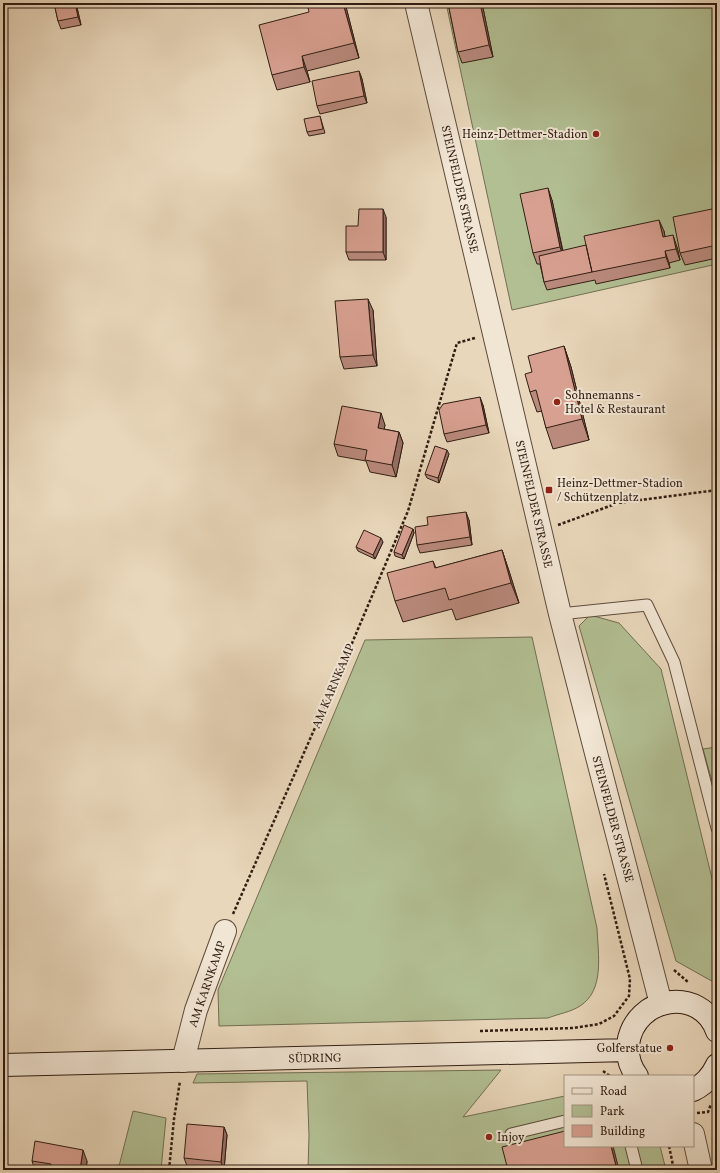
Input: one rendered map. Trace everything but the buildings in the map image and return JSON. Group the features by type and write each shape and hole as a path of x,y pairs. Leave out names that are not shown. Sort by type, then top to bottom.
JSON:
{"street":[{"name":"STEINFELDER STRASSE","path":"416,3 560,614 661,1004"},
{"name":"AM KARNKAMP","path":"183,1061 196,1010 225,931"},
{"path":"637,1075 630,1061 628,1050 630,1034 635,1023 642,1014 651,1008 672,1001 684,1002 696,1007 711,1019 717,1031"},
{"name":"SÜDRING","path":"3,1065 628,1050"},
{"path":"694,1089 702,1085 710,1077 717,1065"},
{"path":"694,1138 701,1170"}],"lane":[{"path":"560,614 647,605 674,662 717,828"},
{"path":"511,1134 564,1121"},
{"path":"631,1147 637,1170"}],"path":[{"name":"AM KARNKAMP","path":"225,931 347,655 408,510 457,343 494,332"},
{"path":"540,531 618,502 717,490"},
{"path":"573,1028 599,1024 614,1016 629,996 630,979"},
{"path":"169,1170 174,1119 183,1061"},
{"path":"669,1147 674,1170"}],"green space":[{"name":"Heinz-Dettmer-Stadion","path":"446,3 717,3 717,264 512,310"},
{"path":"590,615 619,623 661,669 717,899 717,984 676,961 579,626"},
{"path":"532,637 597,928 599,960 597,981 588,999 576,1008 548,1018 219,1026 218,990 365,640"},
{"path":"717,747 717,799 703,749"},
{"path":"501,1070 463,1117 564,1096 564,1147 660,1147 666,1170 308,1170 309,1135 307,1081 193,1083 197,1074"},
{"path":"133,1111 166,1118 161,1170 118,1170"}],"place":[{"name":"Heinz-Dettmer-Stadion","path":"596,134"},
{"name":"Sohnemanns - Hotel & Restaurant","path":"557,402"},
{"name":"Heinz-Dettmer-Stadion / Schützenplatz","path":"549,490"},
{"name":"Golferstatue","path":"670,1048"},
{"name":"Injoy","path":"489,1137"}]}
